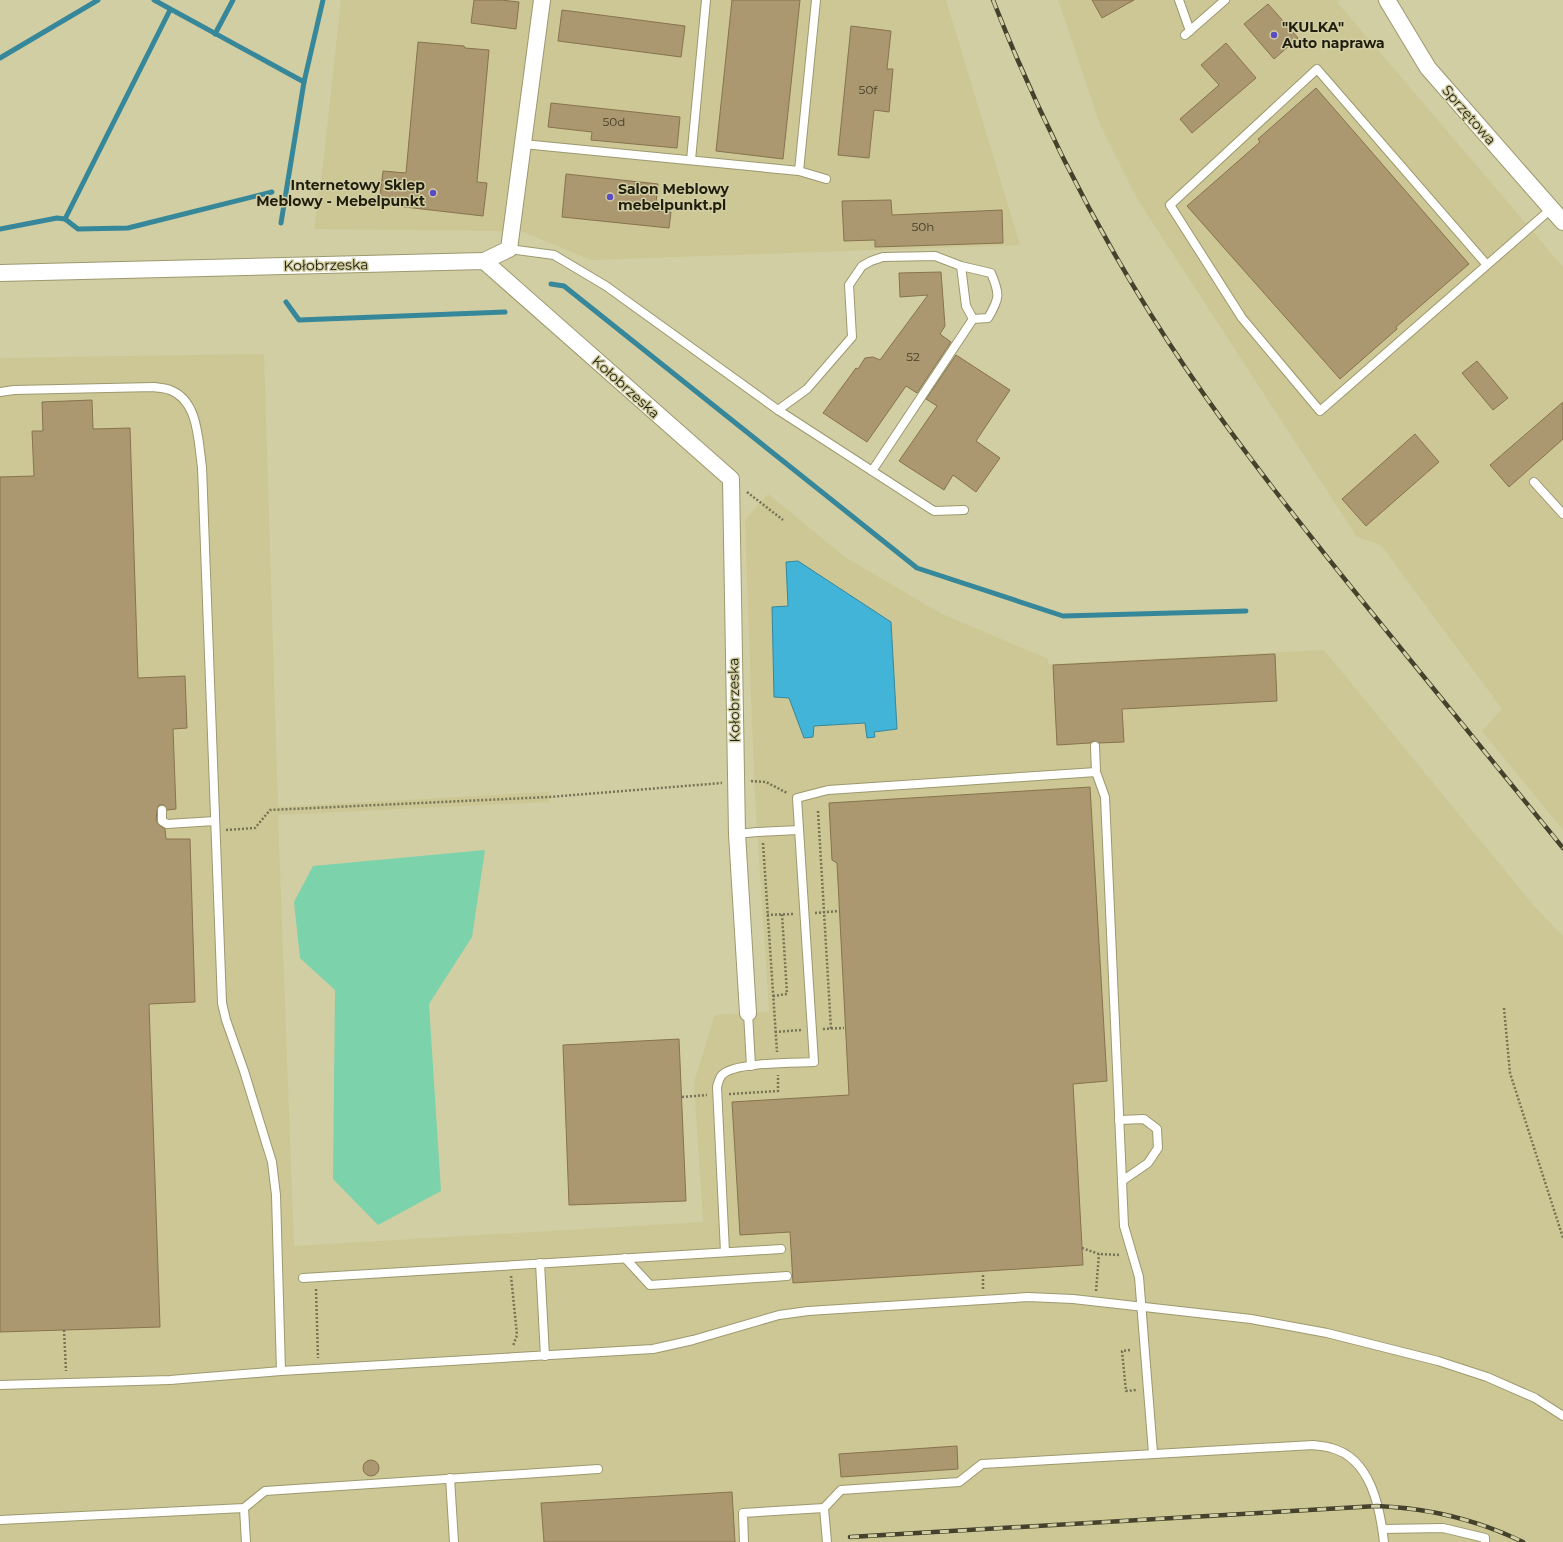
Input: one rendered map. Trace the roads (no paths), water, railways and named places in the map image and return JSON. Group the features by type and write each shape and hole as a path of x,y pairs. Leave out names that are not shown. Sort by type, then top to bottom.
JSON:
{"street":[{"path":"484,261 509,249 542,0"},
{"name":"Sprzętowa","path":"1387,0 1428,68 1563,222"},
{"name":"Kołobrzeska","path":"0,273 484,261 730,478 737,834 748,1013"}],"lane":[{"path":"691,160 706,0"},
{"path":"799,171 816,0"},
{"path":"1179,0 1187,33 1225,0"},
{"path":"1488,265 1318,70 1170,205 1242,318 1320,411 1488,265 1551,209"},
{"path":"522,144 799,171 826,180"},
{"path":"509,249 554,255 606,286 778,410 934,511 964,510"},
{"path":"778,410 807,389 852,337 849,286 862,266 871,261 883,258 935,256 961,266 991,274 998,289 996,305 988,318 973,319"},
{"path":"961,266 966,306 973,319"},
{"path":"872,471 973,319"},
{"path":"0,392 14,390 154,387 170,390 183,398 191,410 197,430 202,467 222,1003 226,1020 244,1071 272,1162 275,1188 282,1371"},
{"path":"1534,482 1563,514"},
{"path":"1096,746 1096,772 1105,797 1124,1226 1139,1277 1153,1453"},
{"path":"725,1252 717,1087 721,1076 732,1069 751,1066 814,1062 797,798 828,790 1096,772"},
{"path":"162,810 162,821 167,824 215,821"},
{"path":"737,834 799,830"},
{"path":"748,1013 751,1066"},
{"path":"1119,1120 1144,1119 1157,1129 1158,1148 1148,1163 1122,1181"},
{"path":"303,1278 725,1252 781,1250"},
{"path":"625,1258 650,1285 787,1276"},
{"path":"540,1264 545,1356"},
{"path":"0,1385 170,1380 282,1371 659,1348 693,1340 779,1315 808,1311 1028,1297 1073,1299 1251,1319 1327,1333 1438,1361 1487,1377 1535,1398 1563,1416"},
{"path":"744,1542 743,1513 824,1508 841,1490 959,1482 982,1464 1313,1445 1333,1448 1347,1455 1360,1466 1368,1478 1382,1521 1384,1542"},
{"path":"0,1520 244,1508 265,1491 598,1469"},
{"path":"450,1478 454,1542"},
{"path":"244,1508 246,1542"},
{"path":"824,1508 827,1542"},
{"path":"1383,1529 1443,1528 1485,1538 1485,1542"}],"water":[{"path":"798,561 891,622 897,729 874,732 875,737 867,738 865,723 814,726 813,737 804,738 789,698 774,697 772,607 788,606 786,562"}],"waterway":[{"path":"0,58 98,0"},
{"path":"154,0 304,82 281,223"},
{"path":"215,34 233,0"},
{"path":"304,82 323,0"},
{"path":"65,219 170,10"},
{"path":"0,229 57,218 65,219 78,229 128,228 272,192"},
{"path":"551,284 564,286 917,568 1063,616 1246,611"},
{"path":"286,302 299,320 505,312"}],"railway":[{"path":"993,0 1034,96 1080,191 1131,282 1187,370 1252,461 1298,520 1563,848"},
{"path":"850,1537 1377,1506 1415,1509 1452,1516 1488,1527 1523,1542"}],"place":[{"name":"\"KULKA\" Auto naprawa","path":"1274,35"},
{"name":"Internetowy Sklep Meblowy - Mebelpunkt","path":"433,193"},
{"name":"Salon Meblowy mebelpunkt.pl","path":"610,197"}]}
